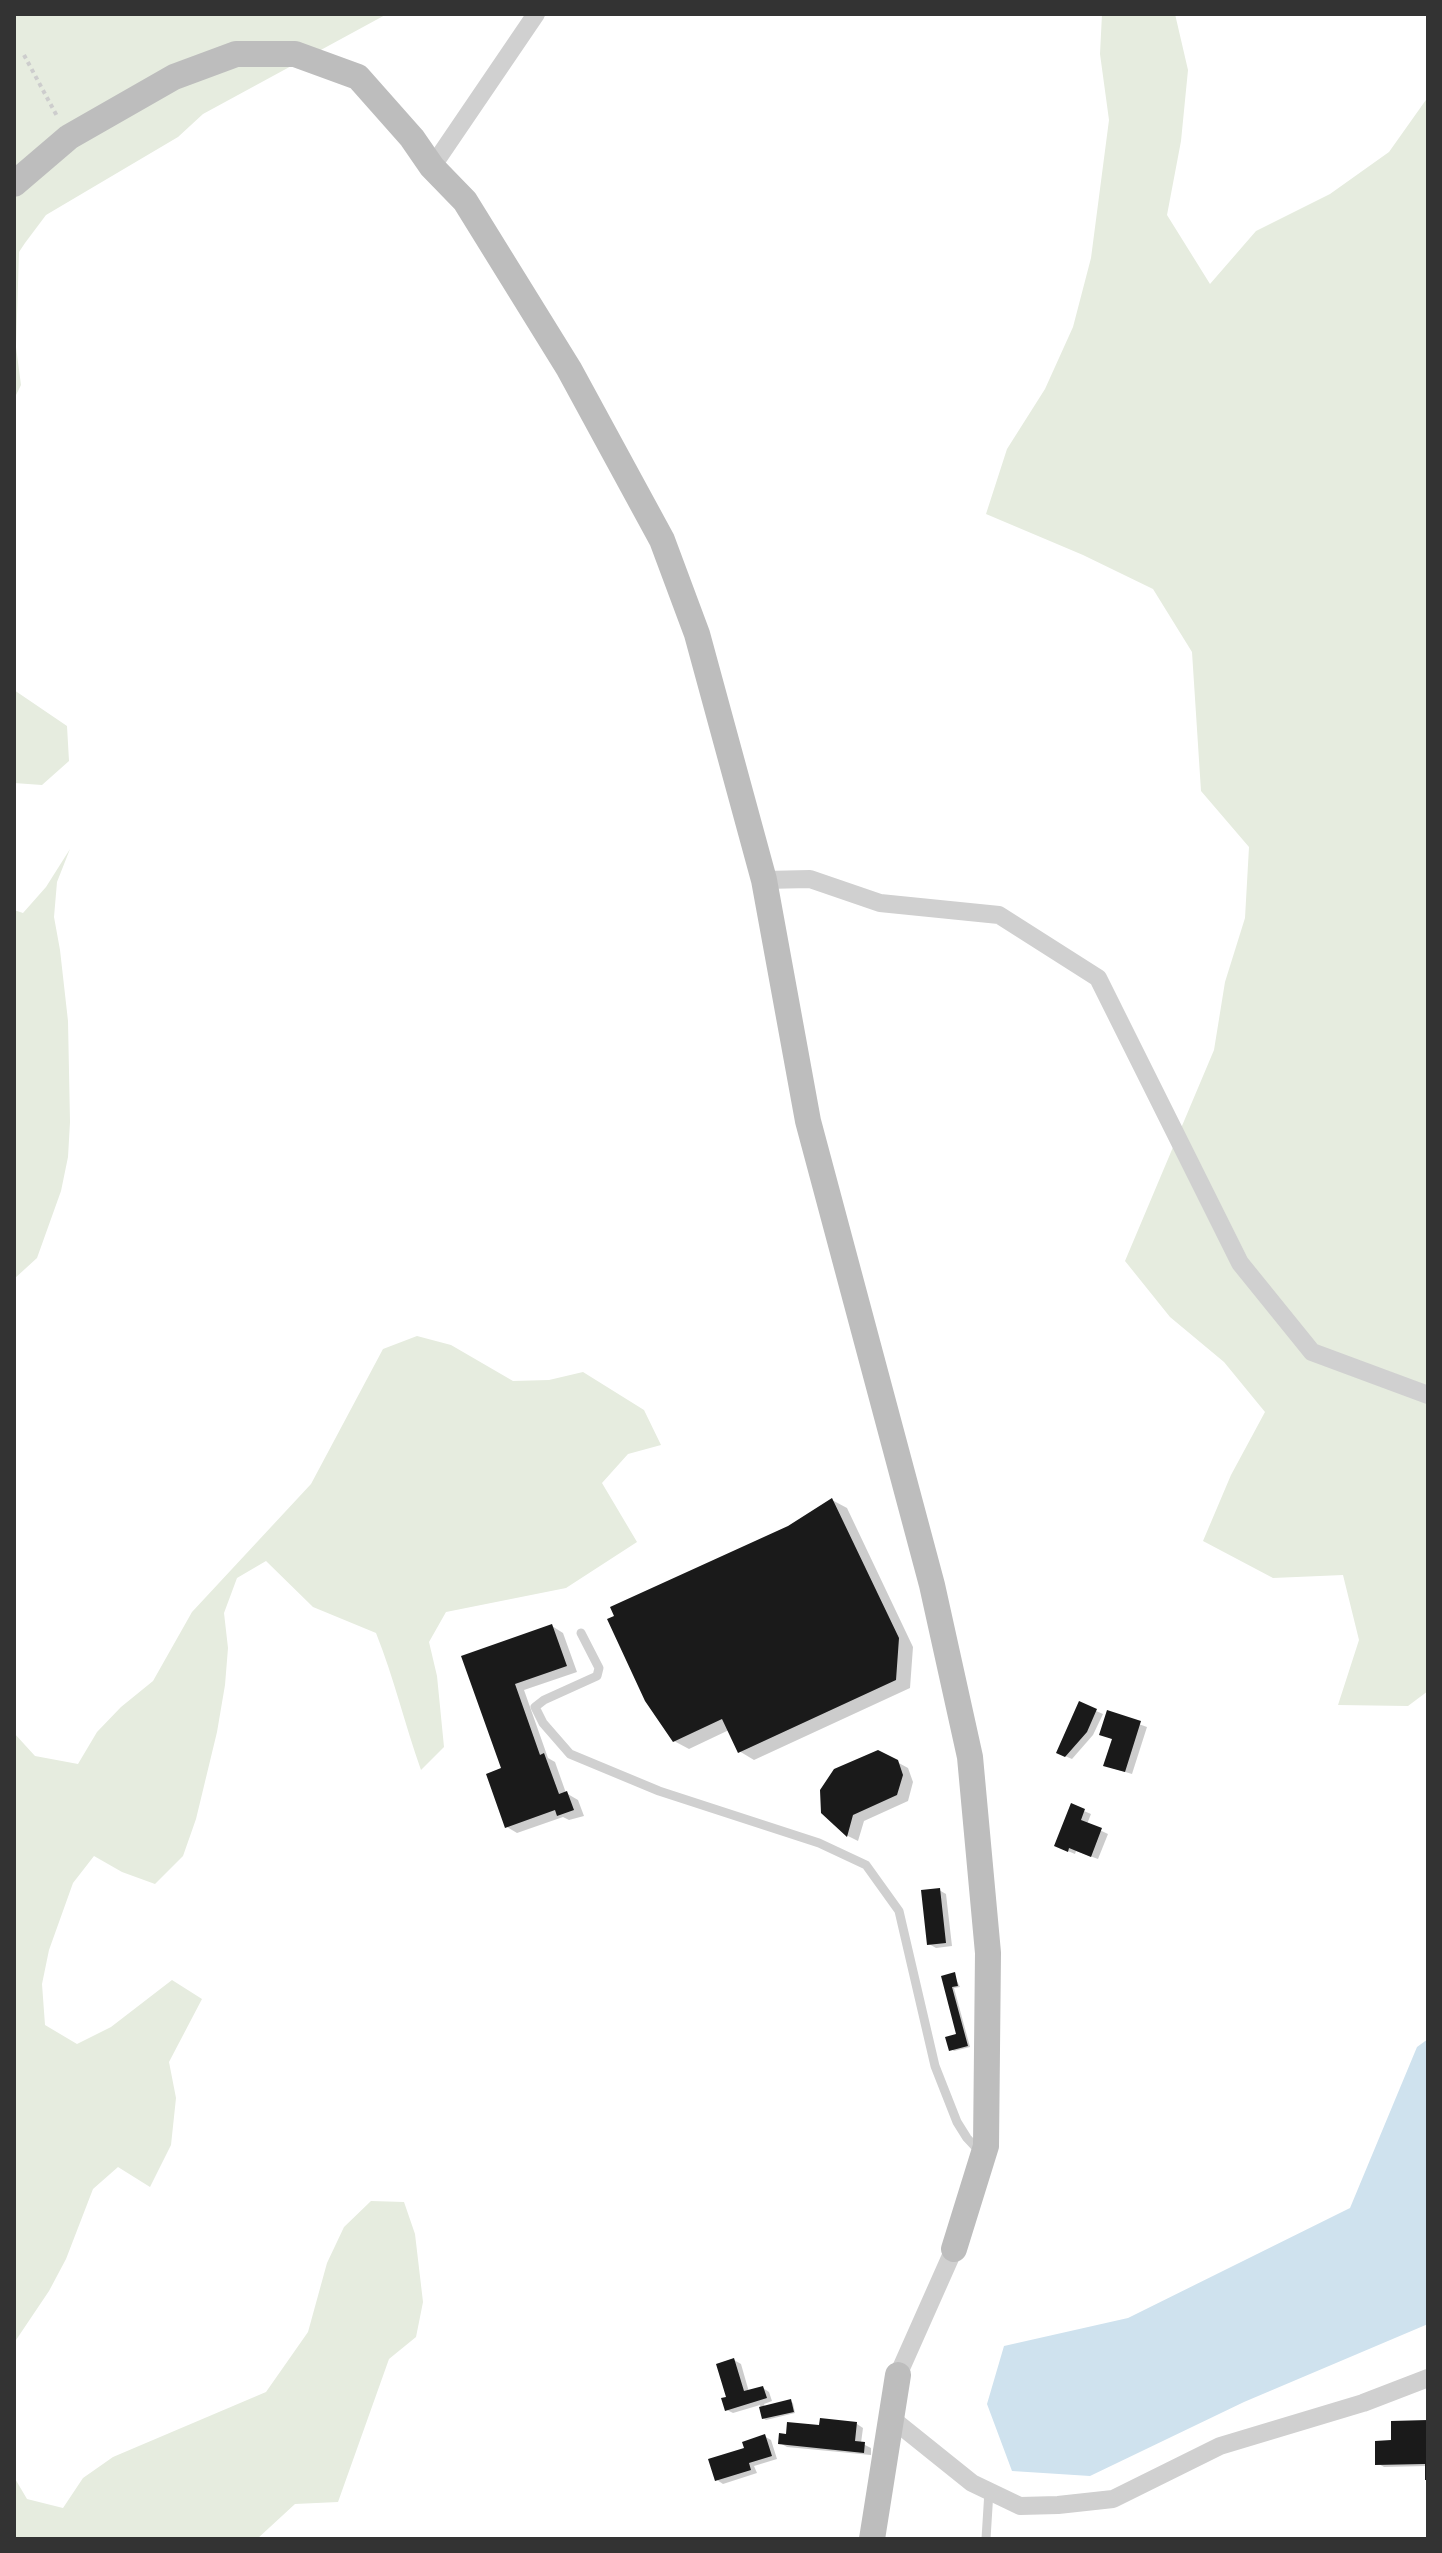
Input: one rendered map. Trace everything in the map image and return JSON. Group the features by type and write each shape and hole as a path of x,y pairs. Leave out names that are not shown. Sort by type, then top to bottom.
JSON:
{"street":[{"path":"432,167 536,14"},
{"path":"14,184 69,137 174,77 236,54 295,54 358,77 412,138 432,167 465,201 569,369 662,540 697,634 764,880 808,1121 932,1585 970,1757 988,1953 986,2146 954,2249 898,2375 872,2539"},
{"path":"764,880 810,879 880,903 999,915 1098,978 1240,1263 1312,1352 1428,1395"},
{"path":"891,2418 972,2483 1020,2506 1058,2505 1113,2499 1220,2446 1363,2403 1428,2378"}],"lane":[{"path":"581,1633 599,1668 597,1676 535,1707 543,1723 570,1754 659,1791 819,1843 866,1865 899,1911 935,2066 957,2122 983,2155"},
{"path":"986,2539 989,2491"}],"path":[{"path":"24,55 69,137"}],"shaded area":[{"path":"14,14 387,14 203,114 178,137 46,215 19,252 16,347 21,385 14,399"},
{"path":"1102,14 1175,14 1188,70 1181,141 1167,215 1210,284 1256,231 1330,194 1389,152 1428,97 1428,1691 1408,1706 1338,1705 1359,1640 1343,1575 1273,1578 1203,1541 1231,1475 1265,1412 1224,1362 1170,1317 1125,1261 1214,1050 1225,982 1245,918 1249,847 1201,791 1192,652 1153,589 986,514 1007,449 1045,389 1073,327 1091,258 1109,120 1100,54"},
{"path":"14,690 67,726 69,761 42,785 14,783"},
{"path":"70,849 57,882 54,917 68,1021 68,1157 61,1191 37,1258 14,1279 14,910 23,913 46,887"},
{"path":"417,1336 451,1345 513,1381 549,1380 583,1372 644,1410 661,1445 628,1454 602,1483 637,1542 566,1588 446,1612 429,1642 437,1676 444,1747 421,1770 376,1633 313,1607 266,1561 237,1578 224,1613 228,1648 217,1732 196,1819 183,1856 155,1884 122,1872 94,1856 73,1883 49,1950 42,1984 45,2025 77,2044 111,2027 172,1980 202,1999 169,2062 176,2098 171,2145 150,2187 118,2167 93,2189 66,2259 14,2343 14,1733 35,1756 78,1764 97,1732 153,1681 192,1612 311,1484 383,1349"},
{"path":"371,2201 404,2202 415,2234 423,2302 416,2337 389,2359 338,2502 295,2504 257,2539 14,2539 14,2477 27,2499 63,2508 83,2478 113,2457 266,2392 308,2332 327,2263 344,2227"}],"water":[{"path":"1428,2039 1428,2324 1244,2402 1090,2476 1012,2471 987,2404 1004,2346 1128,2318 1350,2208 1417,2047"}],"building":[{"path":"832,1498 899,1638 896,1680 738,1753 722,1719 673,1742 645,1701 607,1619 614,1616 610,1607 788,1526"},
{"path":"552,1624 567,1666 515,1684 540,1755 544,1753 559,1794 567,1791 574,1810 557,1816 555,1810 505,1828 486,1774 501,1768 461,1656"},
{"path":"1079,1701 1097,1709 1087,1732 1065,1757 1056,1753"},
{"path":"1107,1710 1141,1721 1125,1772 1103,1766 1112,1739 1099,1735"},
{"path":"878,1750 898,1760 903,1775 897,1795 853,1815 847,1837 821,1813 820,1790 834,1769"},
{"path":"1071,1803 1085,1809 1081,1820 1102,1828 1091,1857 1054,1846"},
{"path":"940,1888 946,1943 927,1945 921,1890"},
{"path":"955,1972 958,1986 952,1987 968,2046 949,2051 945,2037 956,2034 941,1976"},
{"path":"734,2358 744,2391 763,2386 767,2398 725,2411 721,2398 726,2397 716,2364"},
{"path":"791,2399 794,2412 762,2419 759,2407"},
{"path":"820,2418 857,2422 855,2441 865,2442 864,2453 778,2444 779,2433 786,2434 787,2422 819,2425"},
{"path":"1428,2420 1428,2480 1425,2480 1425,2464 1375,2465 1375,2441 1391,2440 1391,2421"},
{"path":"765,2434 772,2456 749,2463 751,2470 715,2481 708,2459 744,2448 742,2442"}]}
